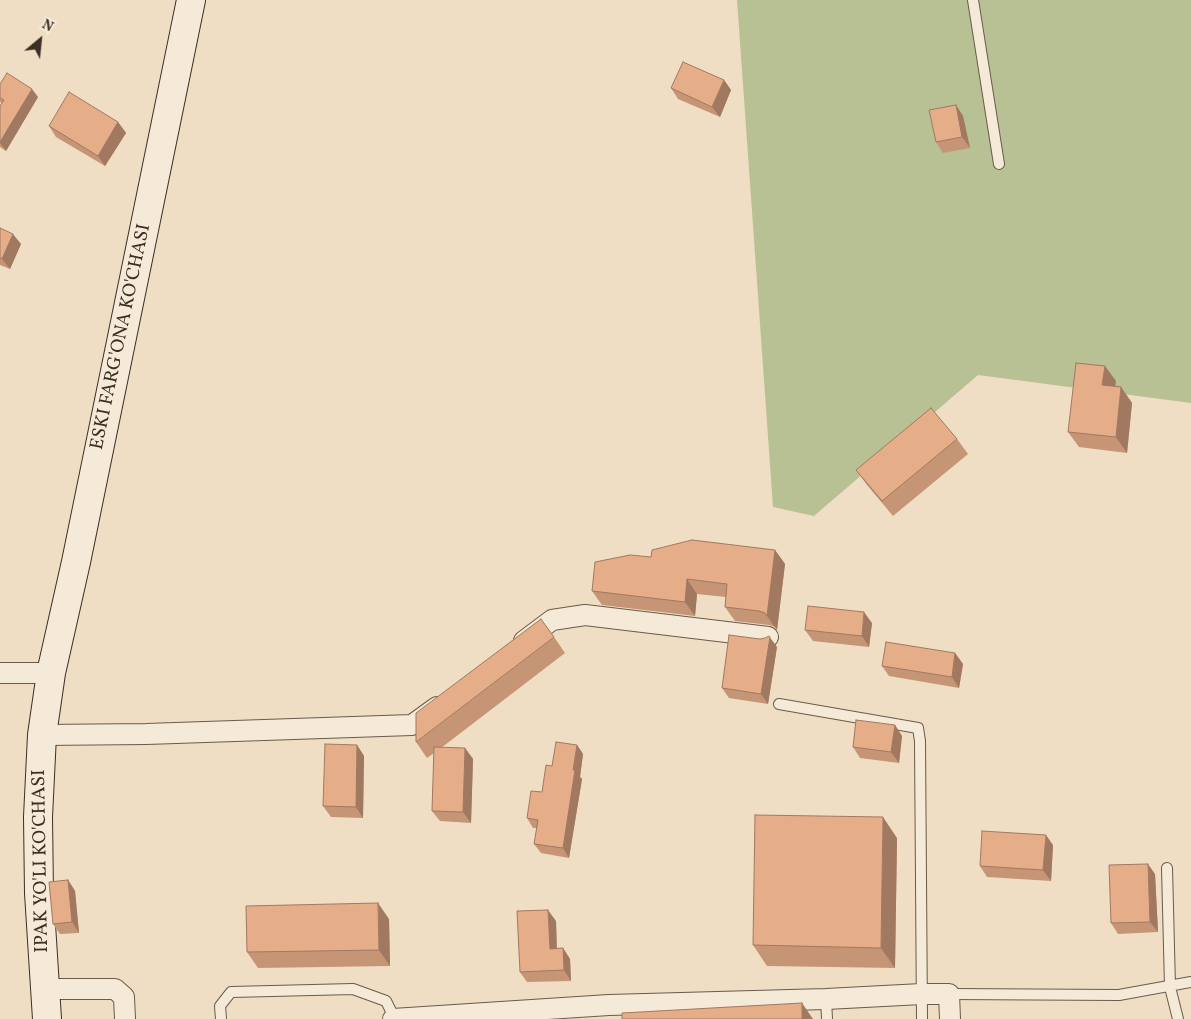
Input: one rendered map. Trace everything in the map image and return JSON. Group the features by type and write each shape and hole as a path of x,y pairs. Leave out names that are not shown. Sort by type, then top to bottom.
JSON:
{"main road":[{"name":"ESKI FARG'ONA KO'CHASI","path":"51,673 76,562 190,0"},
{"name":"IPAK YO'LI KO'CHASI","path":"48,1019 39,893 38,817 42,735 51,673"}],"street":[{"path":"513,649 552,620 585,615 768,637"},
{"path":"0,674 51,673"},
{"path":"42,735 146,734 412,725 451,696"},
{"path":"46,989 115,989 124,997 126,1019"},
{"path":"394,1019 609,1012 826,999 949,994 950,1019"}],"lane":[{"path":"973,0 999,164"},
{"path":"779,704 918,728 920,741 922,1019"},
{"path":"1167,868 1170,987 1178,1019"},
{"path":"949,994 1119,995 1191,982"},
{"path":"221,1019 220,1006 231,992 354,989 386,1001 394,1019"},
{"path":"826,999 827,1019"}],"green space":[{"path":"737,0 1191,0 1191,403 978,375 814,516 773,507"}],"building":[{"path":"683,62 724,80 712,107 671,88"},
{"path":"7,73 32,89 0,142 0,106 4,100 0,98 0,84"},
{"path":"69,92 118,122 98,156 49,126"},
{"path":"956,105 962,137 936,142 929,110"},
{"path":"0,228 13,234 2,259 0,258"},
{"path":"1076,363 1105,366 1102,385 1121,387 1116,437 1068,432"},
{"path":"931,408 957,439 882,501 856,470"},
{"path":"692,540 775,550 767,616 759,611 725,607 727,584 687,579 685,602 592,591 595,562 630,555 651,557 652,550"},
{"path":"808,606 864,612 862,636 805,630"},
{"path":"541,619 554,637 416,742 416,713"},
{"path":"729,635 760,639 770,637 761,694 722,688"},
{"path":"886,642 955,653 952,677 882,666"},
{"path":"856,720 895,725 891,752 853,747"},
{"path":"556,742 577,745 563,848 534,844 538,820 527,818 531,791 542,792 546,765 552,766"},
{"path":"325,744 357,745 356,807 323,806"},
{"path":"434,747 465,748 463,812 432,811"},
{"path":"755,815 883,817 881,948 753,945"},
{"path":"982,831 1046,835 1043,870 980,866"},
{"path":"1148,864 1150,922 1111,923 1109,865"},
{"path":"68,880 72,922 53,924 49,882"},
{"path":"378,903 379,950 247,952 246,906"},
{"path":"548,910 550,949 563,948 564,970 520,972 517,911"},
{"path":"802,1003 802,1019 622,1019 622,1013"}]}
